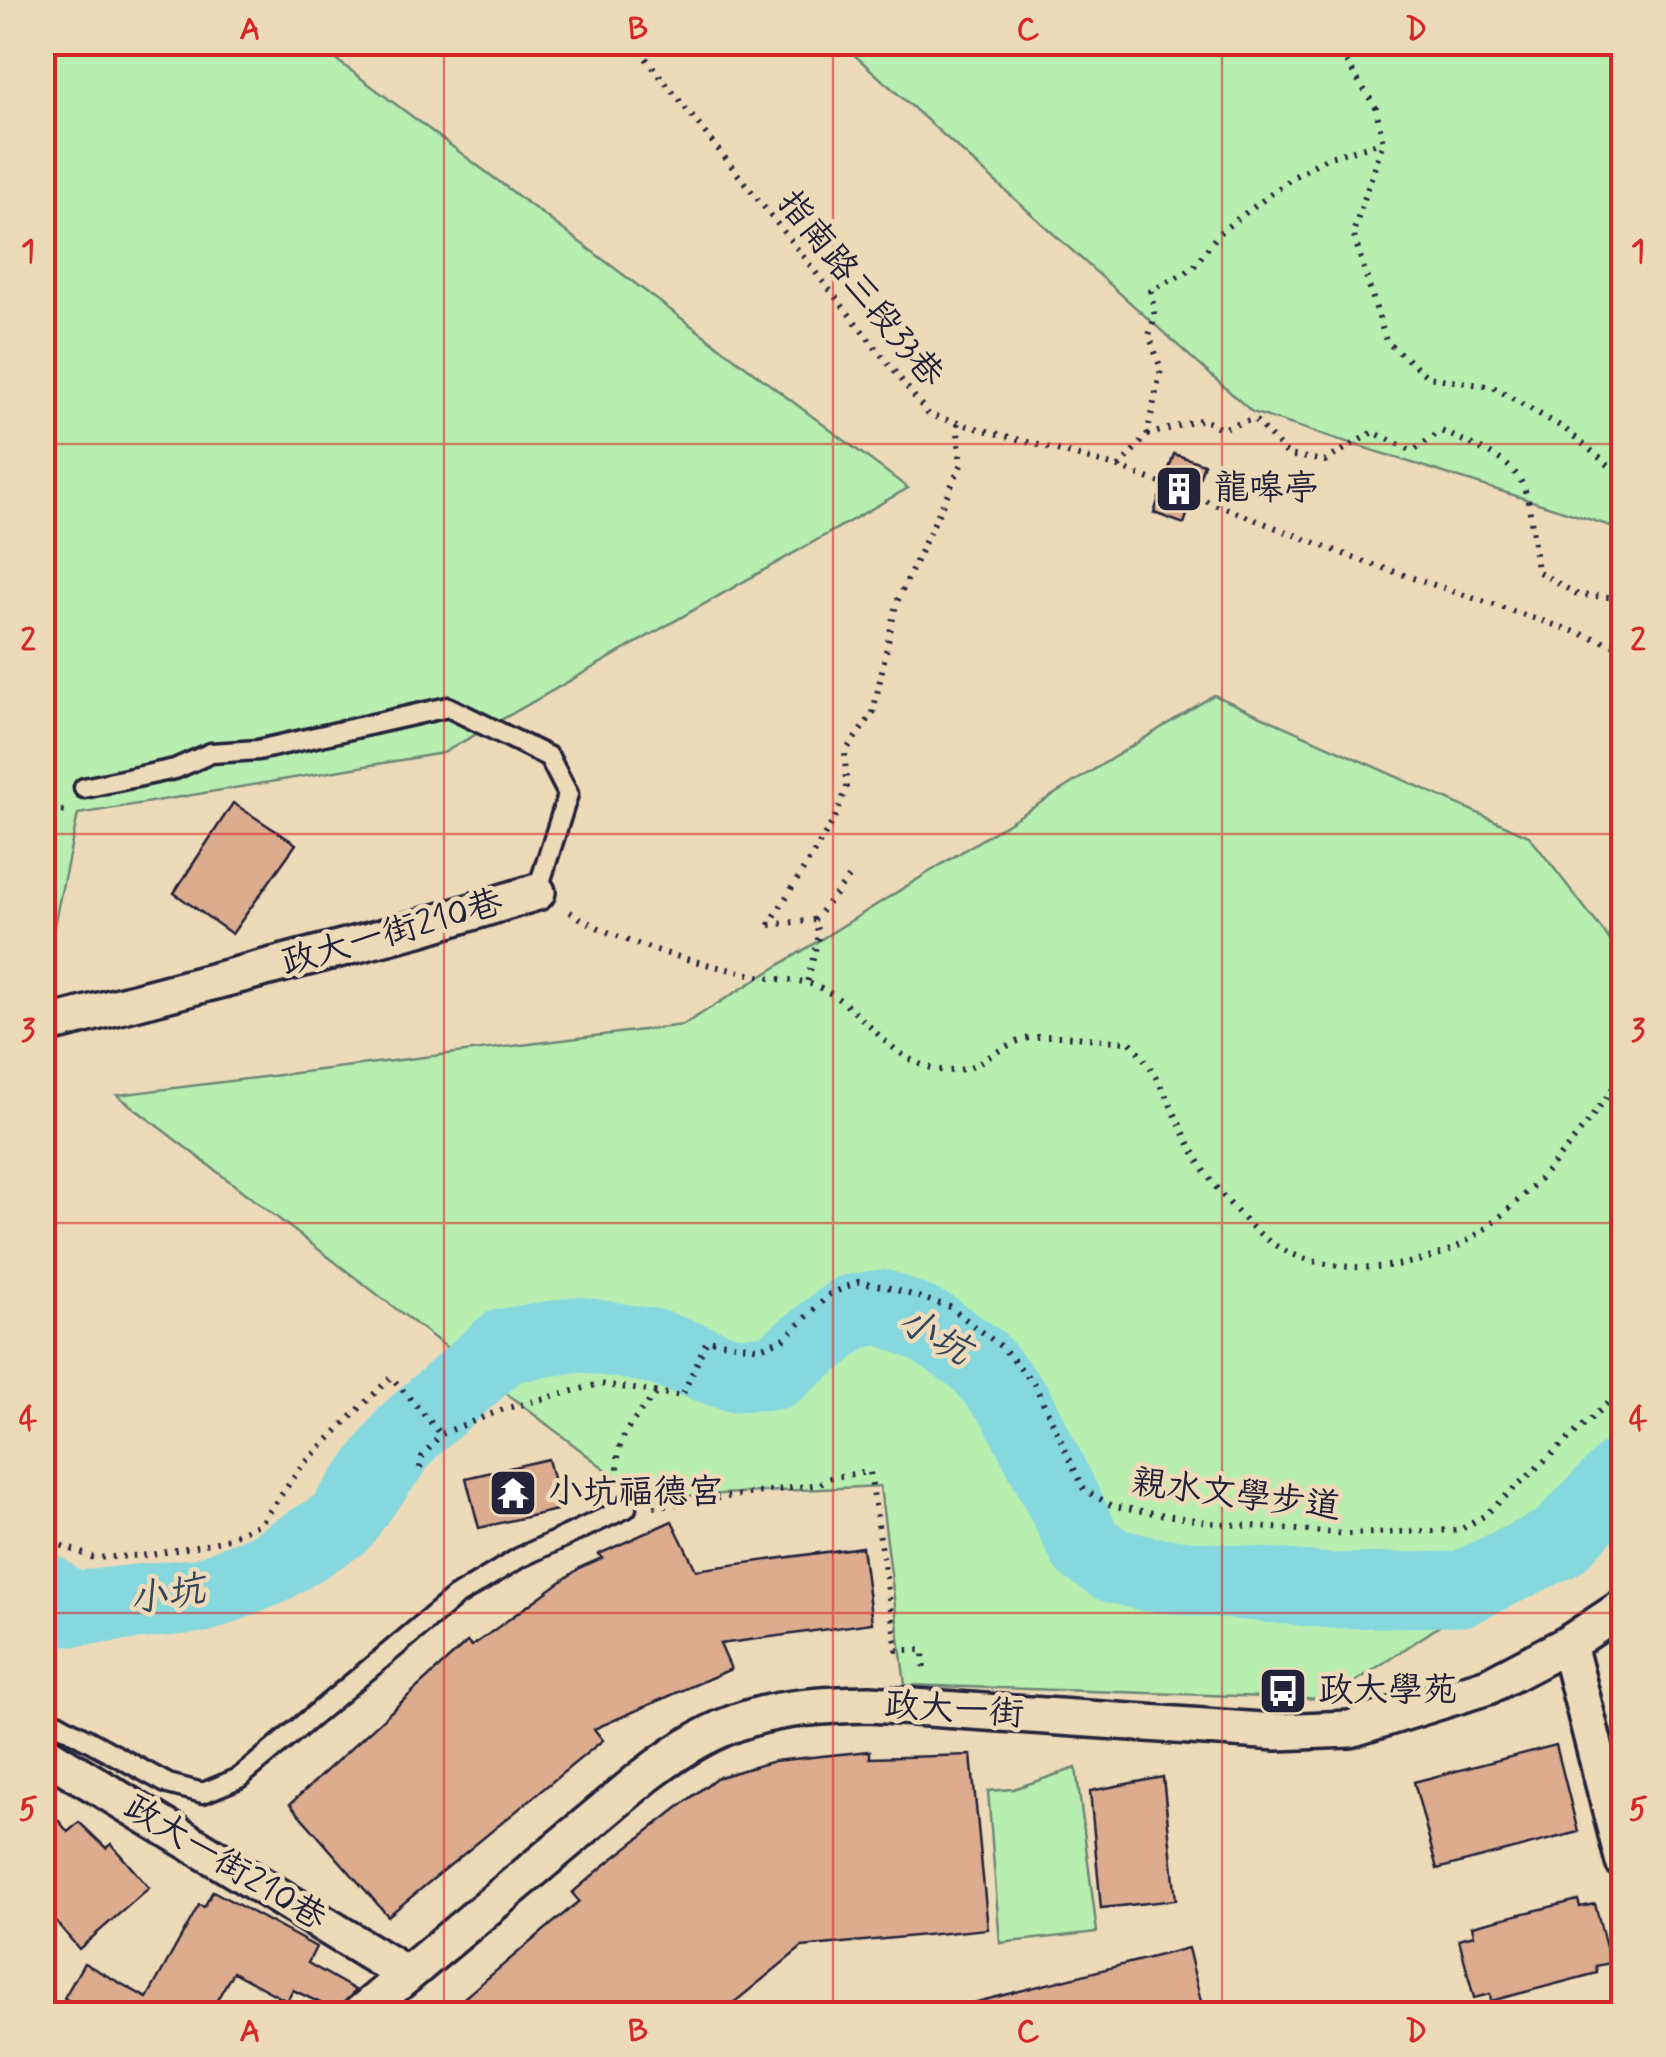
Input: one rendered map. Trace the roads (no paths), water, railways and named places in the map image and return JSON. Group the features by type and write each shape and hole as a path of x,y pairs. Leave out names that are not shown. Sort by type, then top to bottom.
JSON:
{"street":[{"name":"政大一街210巷","path":"42,1026 419,928 537,892"},
{"name":"政大一街","path":"360,2014 684,1746 744,1716 812,1706 870,1704 1277,1732 1350,1730 1488,1686 1568,1644 1624,1607"},
{"path":"1568,1644 1624,1862"},
{"name":"政大一街210巷","path":"42,1752 408,1975"}],"lane":[{"name":"政大一街210巷","path":"84,788 175,769 211,753 258,750 448,707 549,757 568,794 537,892"},
{"path":"42,1715 168,1784 203,1792 238,1778 454,1598 519,1558 626,1508"}],"waterway":[{"name":"小坑","path":"42,1589 71,1609 203,1595 268,1569 340,1524 408,1432 504,1346 578,1334 652,1346 733,1374 775,1372 851,1312 882,1307 932,1328 979,1361 1016,1406 1086,1547 1112,1565 1148,1574 1331,1591 1461,1589 1559,1542 1624,1474"}],"place":[{"name":"龍嗥亭","path":"1179,489"},
{"name":"小坑福德宮","path":"513,1493"},
{"name":"政大學苑","path":"1283,1691"}]}
